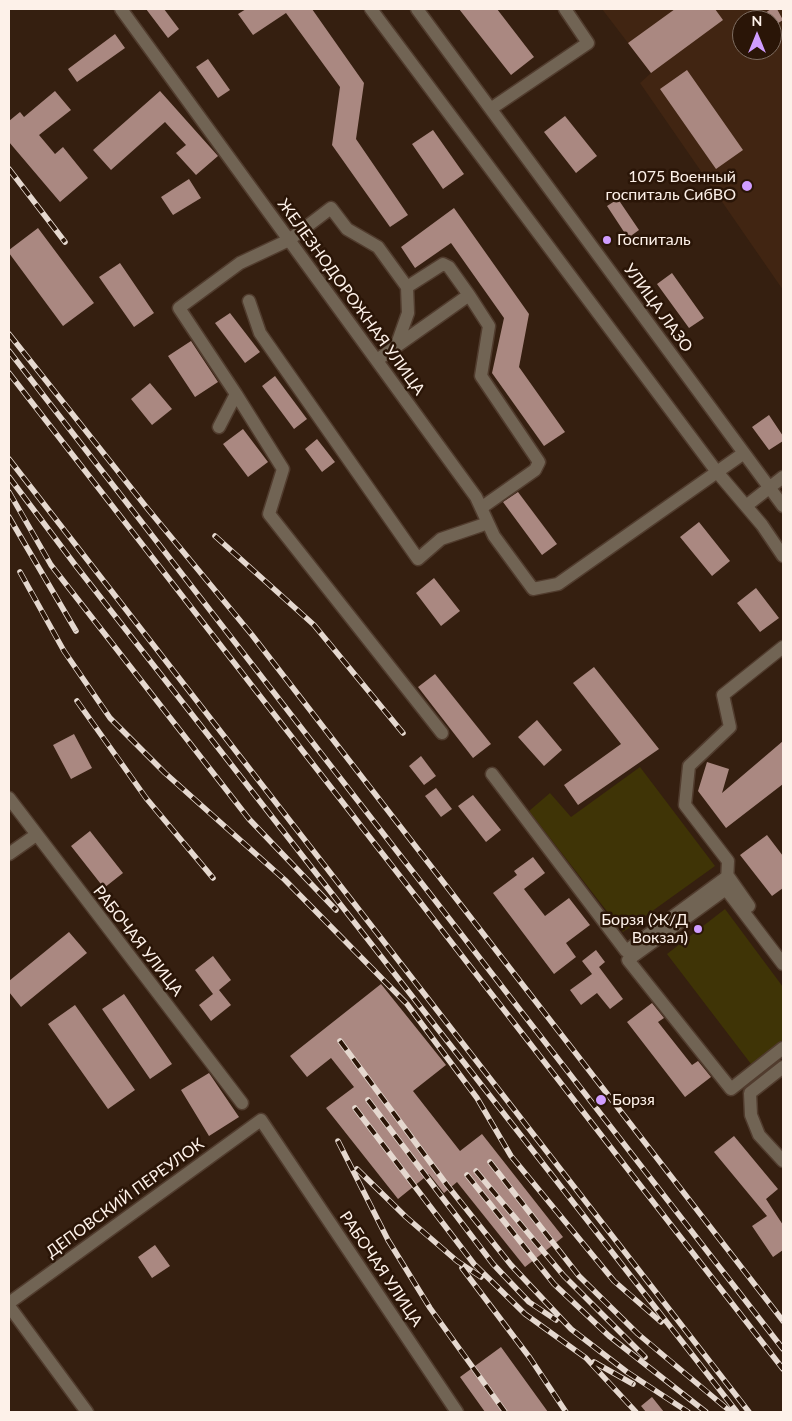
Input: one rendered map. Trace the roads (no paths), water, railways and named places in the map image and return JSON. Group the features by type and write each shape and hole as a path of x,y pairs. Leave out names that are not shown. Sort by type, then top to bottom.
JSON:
{"street":[{"name":"ЖЕЛЕЗНОДОРОЖНАЯ УЛИЦА","path":"121,9 476,497 494,536 533,589 558,584 717,472"},
{"path":"371,9 717,472 746,506 783,556"},
{"name":"УЛИЦА ЛАЗО","path":"417,9 492,108 783,506"},
{"path":"492,108 588,43 565,9"},
{"path":"396,347 408,313 407,287 378,247 347,229 331,208 290,240 240,263 179,308 283,469 269,514 442,733"},
{"path":"407,287 443,264 449,267 470,295 489,326 481,376 539,462 535,470 481,508"},
{"path":"377,360 470,295"},
{"path":"249,301 260,334 418,560 441,539 488,523"},
{"path":"218,426 236,394"},
{"path":"717,472 744,453"},
{"path":"746,506 783,477"},
{"path":"783,647 723,695 730,727 689,766 685,805 728,861 727,882 783,964"},
{"path":"492,774 626,951 727,882"},
{"name":"РАБОЧАЯ УЛИЦА","path":"9,798 242,1103"},
{"path":"9,854 36,835"},
{"path":"727,882 783,952"},
{"path":"727,882 628,960 731,1089 783,1048"},
{"path":"783,1067 750,1093 752,1115 759,1135 783,1160"},
{"name":"РАБОЧАЯ УЛИЦА","path":"261,1120 457,1412"},
{"name":"ДЕПОВСКИЙ ПЕРЕУЛОК","path":"9,1304 261,1120"},
{"path":"9,1304 87,1412"}],"railway":[{"path":"9,169 65,242"},
{"path":"9,334 147,508 252,635 783,1321"},
{"path":"9,351 783,1349"},
{"path":"9,373 783,1369"},
{"path":"9,459 749,1412"},
{"path":"9,477 76,566 737,1412"},
{"path":"9,492 51,565 249,819 336,910"},
{"path":"9,517 76,631"},
{"path":"215,536 314,625 403,733"},
{"path":"20,572 64,651 110,718 165,773 285,880 407,1004 477,1098 511,1156 614,1281 661,1322"},
{"path":"77,701 146,798 213,878"},
{"path":"340,1041 447,1185 511,1265 571,1329 627,1372 688,1412"},
{"path":"368,1100 493,1264 529,1302 556,1320"},
{"path":"355,1108 474,1264 525,1314 586,1358 636,1412"},
{"path":"338,1141 388,1240 430,1308 505,1412"},
{"path":"490,1162 579,1276 638,1334 731,1412"},
{"path":"357,1169 406,1217 457,1261 481,1277"},
{"path":"476,1171 564,1276 645,1357"},
{"path":"467,1175 554,1284 609,1336 706,1412"},
{"path":"462,1268 530,1358 566,1412"},
{"path":"594,1362 633,1384"}],"place":[{"name":"1075 Военный госпиталь СибВО","path":"747,186"},
{"name":"Госпиталь","path":"607,240"},
{"name":"Борзя (Ж/Д Вокзал)","path":"698,929"},
{"name":"Борзя","path":"601,1100"}]}
